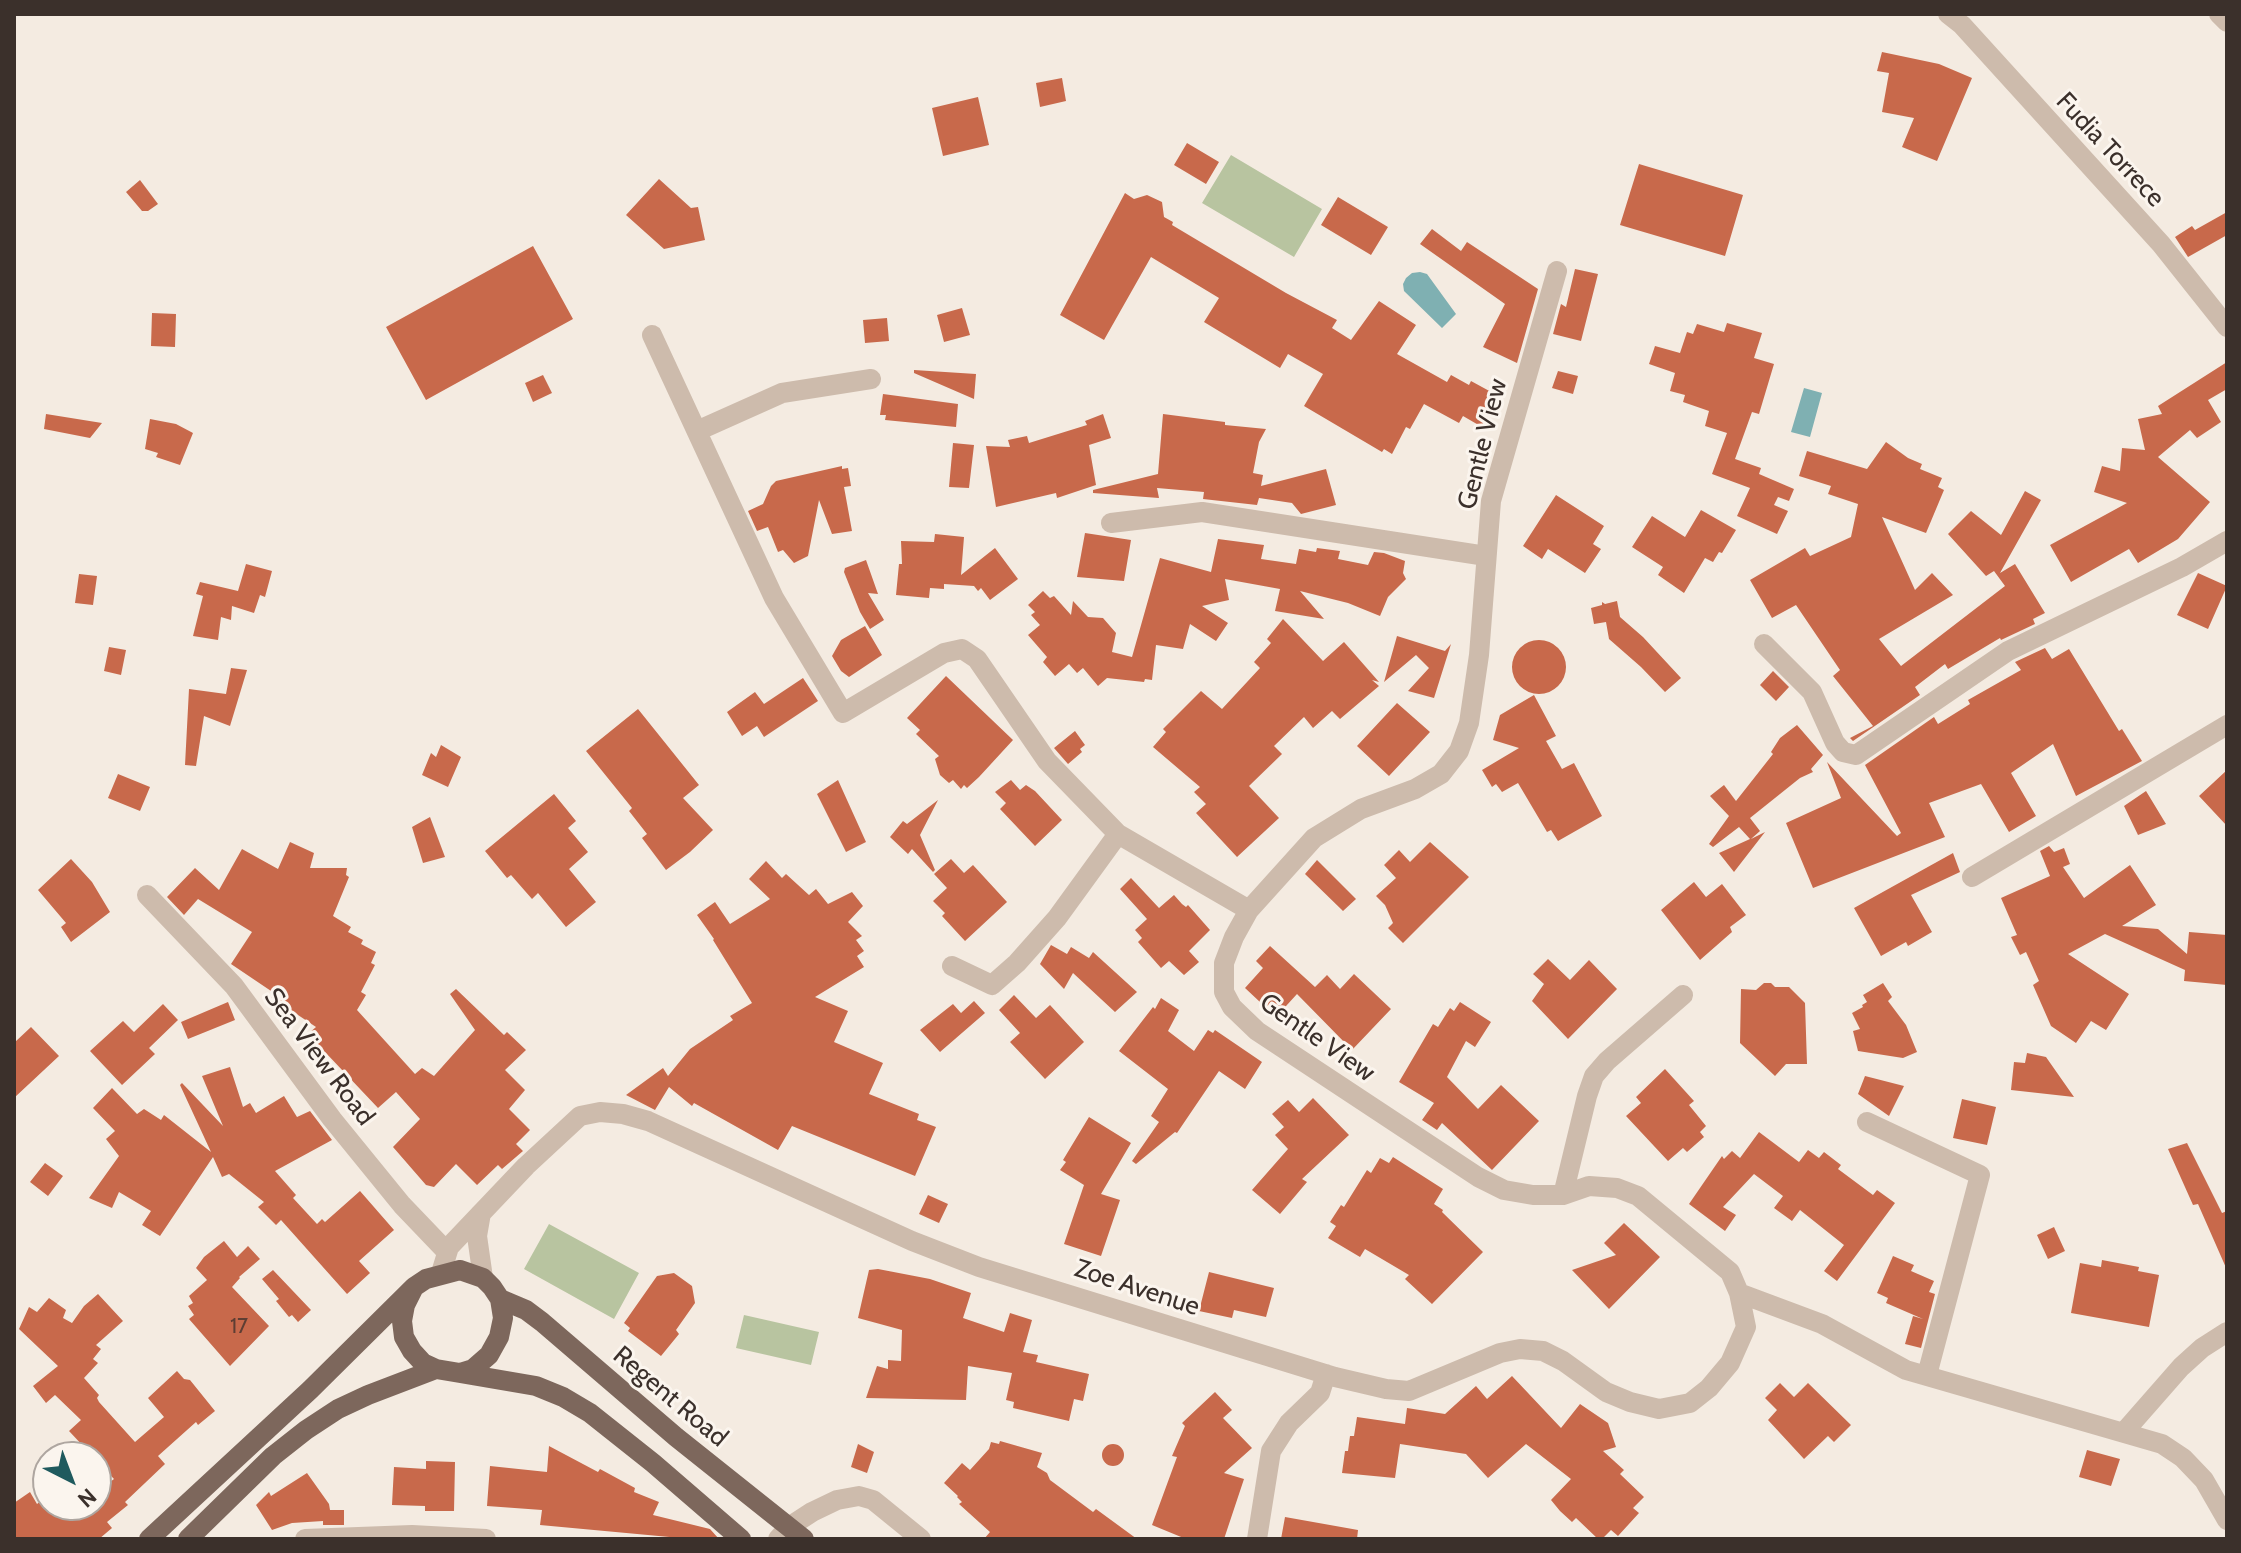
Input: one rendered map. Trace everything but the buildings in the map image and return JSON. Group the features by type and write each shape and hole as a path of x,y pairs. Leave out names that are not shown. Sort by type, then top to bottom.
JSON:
{"main road":[{"path":"153,1537 310,1390 414,1287 441,1273 460,1270 483,1278 500,1299 503,1318 499,1337 489,1355 473,1369 460,1373"},
{"path":"414,1287 405,1305 402,1321 404,1337 423,1363 436,1369 536,1386 563,1397 590,1413 653,1463 741,1539"},
{"name":"Regent Road","path":"500,1299 526,1310 542,1322 790,1535"},
{"path":"188,1539 273,1456 306,1430 358,1400 436,1369"}],"street":[{"name":"Fudia Torrece","path":"1948,14 1962,25 2161,244 2227,327"},
{"path":"2219,14 2227,22"},
{"name":"Gentle View","path":"1557,271 1491,501 1479,655 1469,723 1459,751 1441,774 1415,789 1361,809 1314,838 1249,910 1224,963 1224,992 1240,1017 1257,1031 1478,1177 1504,1190 1533,1195 1563,1195 1589,1186 1617,1188 1638,1196 1730,1272 1739,1293"},
{"path":"652,335 774,598 843,713 944,653 962,649 977,659 1047,761 1118,834 1249,910"},
{"path":"697,431 782,393 871,379"},
{"path":"1111,523 1202,512 1486,556"},
{"path":"1764,644 1812,692 1835,743 1843,752 1856,755 2008,651 2182,567 2227,541"},
{"path":"1972,877 2227,725"},
{"path":"952,966 992,985 1017,963 1057,918 1118,834"},
{"name":"Sea View Road","path":"147,895 234,986 342,1131 402,1205 447,1252"},
{"path":"1563,1195 1594,1076 1683,995"},
{"name":"Zoe Avenue","path":"441,1273 447,1252 481,1213 580,1116 600,1112 648,1121 912,1241 979,1267 1326,1374 1386,1389 1409,1391 1500,1353 1520,1349 1543,1351 1563,1361 1606,1392 1630,1402 1659,1409 1690,1403 1709,1388 1730,1363 1746,1327 1739,1293"},
{"path":"1867,1122 1980,1175 1927,1375"},
{"path":"481,1213 477,1236 483,1278"},
{"path":"1739,1293 1822,1324 1906,1370 2162,1444 2183,1458 2204,1480 2227,1520"},
{"path":"2124,1432 2181,1367 2202,1348 2227,1332"},
{"path":"1257,1539 1271,1451 1289,1423 1320,1393 1326,1374"},
{"path":"790,1535 837,1500 859,1496 873,1500 921,1539"},
{"path":"305,1539 412,1535 486,1539"}],"green space":[{"path":"1231,155 1322,209 1294,257 1202,203"},
{"path":"549,1224 639,1273 614,1319 524,1269"},
{"path":"744,1315 819,1332 811,1365 736,1348"}],"water":[{"path":"1420,272 1427,274 1456,314 1442,328 1404,291 1406,278"},
{"path":"1804,388 1822,393 1810,437 1791,432"}]}
